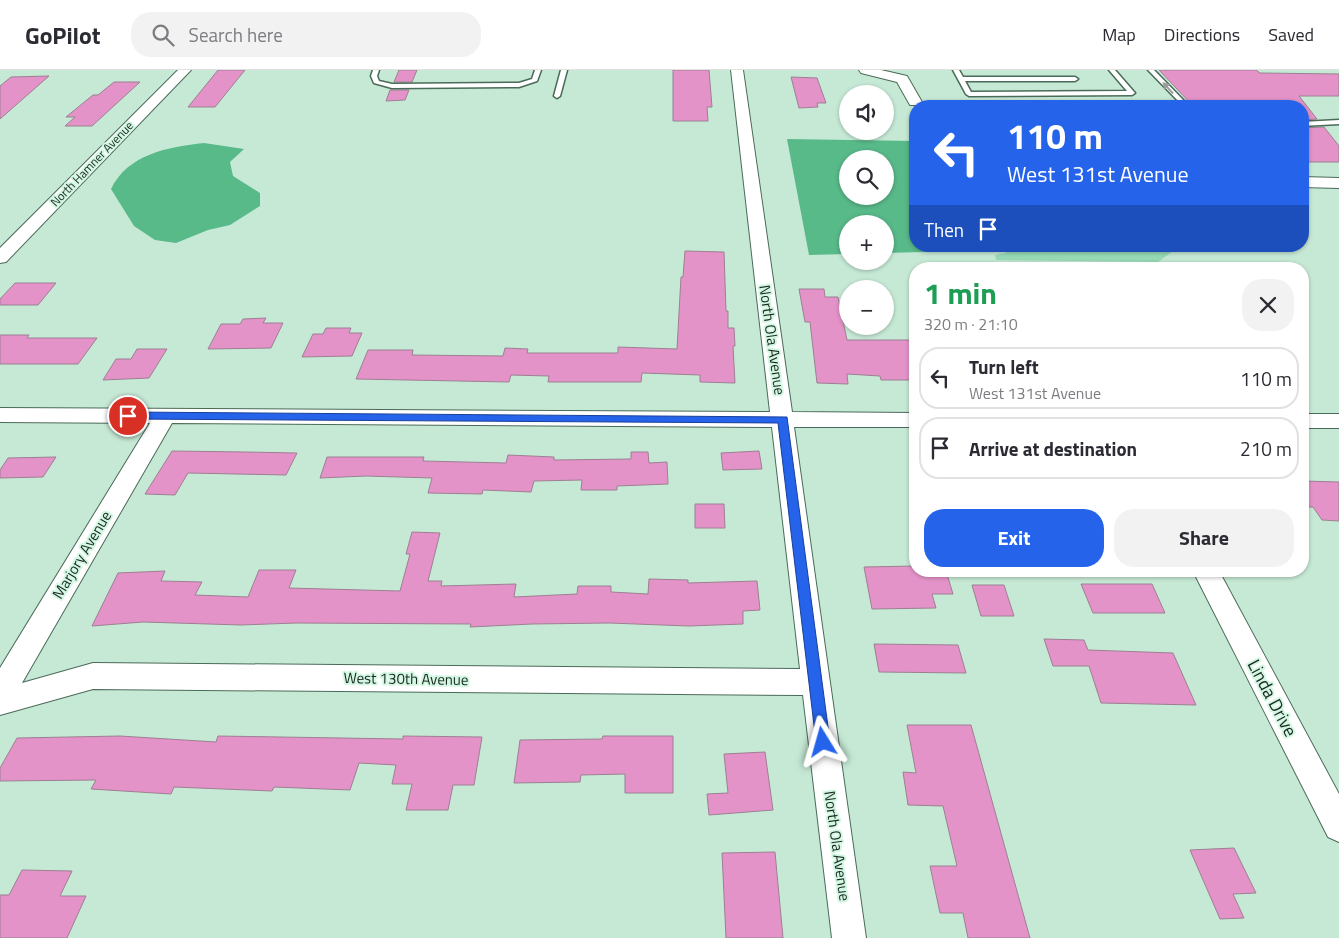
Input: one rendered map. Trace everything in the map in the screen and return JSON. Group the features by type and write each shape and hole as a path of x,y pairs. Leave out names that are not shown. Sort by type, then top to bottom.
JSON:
{"street":[{"name":"North Hamner Avenue","path":"0,258 185,70"},
{"name":"North Ola Avenue","path":"737,70 849,938"},
{"path":"865,70 902,79 914,100"},
{"path":"1309,182 1339,182"},
{"path":"0,415 909,420"},
{"name":"Marjory Avenue","path":"0,694 165,416"},
{"path":"1309,421 1339,421"},
{"name":"Linda Drive","path":"1209,577 1339,826"},
{"name":"West 130th Avenue","path":"0,702 93,676 815,682"}],"lane":[{"path":"376,70 374,76 376,82 392,86 519,85 535,80 538,70"},
{"path":"557,96 564,70"},
{"path":"956,70 969,94 1132,93 1112,70"},
{"path":"1151,70 1180,100"},
{"path":"961,79 1075,79"},
{"path":"1309,124 1339,122"}],"shaded area":[{"path":"787,139 909,141 909,252 923,252 894,253 894,215 839,215 839,254 809,255"},
{"path":"204,143 244,149 230,162 233,176 260,193 260,206 230,225 208,230 176,243 155,240 134,226 111,189 118,177 128,168 150,154"},
{"path":"1172,252 1158,262 996,260 995,255 1006,253"}],"building":[{"path":"218,70 245,70 215,107 188,107"},
{"path":"399,70 417,70 412,82 394,82"},
{"path":"673,70 709,70 712,107 707,107 708,121 673,121"},
{"path":"1159,70 1256,70 1260,73 1339,74 1339,96 1299,96 1302,100 1187,100"},
{"path":"49,76 0,119 0,86 11,77"},
{"path":"791,77 817,78 826,103 817,103 818,107 799,108"},
{"path":"114,82 140,82 92,126 65,126 75,117 66,117 93,95 98,95"},
{"path":"390,90 409,90 405,100 386,101"},
{"path":"1309,109 1317,119 1309,120"},
{"path":"1324,127 1339,146 1339,162 1309,162 1309,128"},
{"path":"685,251 724,252 728,328 734,328 735,383 700,382 700,375 642,373 641,382 548,382 549,376 511,375 509,382 356,379 368,350 413,350 412,355 503,356 505,348 528,349 527,353 618,353 618,347 677,349 681,277 683,277"},
{"path":"15,283 56,283 38,305 0,305 0,299"},
{"path":"799,289 824,289 825,297 838,297 839,335 846,335 847,340 909,340 909,380 881,380 880,376 847,374 848,384 817,383 810,322 805,322"},
{"path":"266,318 263,323 283,323 271,348 208,349 221,324 240,324 243,319"},
{"path":"326,328 351,328 349,333 362,333 352,356 302,357 313,334 323,334"},
{"path":"0,335 29,335 27,338 97,338 78,364 0,364"},
{"path":"137,349 167,349 149,378 103,380 116,359 131,359"},
{"path":"172,451 297,453 286,475 188,473 175,495 145,494"},
{"path":"759,451 762,469 723,470 721,453"},
{"path":"631,452 648,452 649,463 667,462 668,484 617,486 617,490 581,490 582,480 534,481 531,492 483,490 482,494 428,493 432,478 366,476 320,478 327,457 424,457 423,461 506,463 508,455 554,457 554,460 631,459"},
{"path":"56,457 43,477 0,478 0,470 8,458"},
{"path":"1309,481 1339,482 1339,521 1322,520 1313,507 1309,507"},
{"path":"695,504 724,504 725,528 695,528"},
{"path":"412,532 440,533 428,581 442,581 441,586 516,584 514,597 577,594 578,586 611,586 611,592 648,594 649,579 688,580 688,583 757,581 760,610 743,611 743,624 689,626 609,623 470,627 471,624 296,623 241,625 143,622 92,626 118,573 165,571 161,581 202,582 195,595 248,597 259,570 296,570 289,588 400,591 410,554 406,554"},
{"path":"909,566 909,577 948,577 953,594 932,594 936,608 872,609 864,567"},
{"path":"1081,584 1152,584 1165,613 1093,613"},
{"path":"972,585 1004,585 1014,616 981,616"},
{"path":"1044,639 1084,640 1088,650 1173,653 1196,705 1101,703 1089,666 1053,666"},
{"path":"874,644 958,645 966,673 879,672"},
{"path":"907,725 971,725 1030,938 968,938 963,913 940,913 930,866 957,866 943,806 908,805 903,772 916,773"},
{"path":"120,736 216,742 218,736 403,739 403,736 482,737 474,785 453,785 448,810 406,810 412,784 392,784 396,765 359,763 350,790 274,787 272,791 174,787 171,794 91,789 96,780 0,781 0,768 17,738"},
{"path":"603,736 673,736 673,793 625,793 625,774 581,775 580,782 514,783 520,740 602,739"},
{"path":"765,752 773,810 709,815 707,794 728,793 724,754"},
{"path":"1234,848 1256,893 1233,894 1244,918 1220,919 1190,850"},
{"path":"775,852 783,938 726,938 722,853"},
{"path":"22,870 72,871 60,896 86,896 67,938 0,938 0,895 9,895"}],"route":[{"path":"128,416 783,419 823,742"}]}
